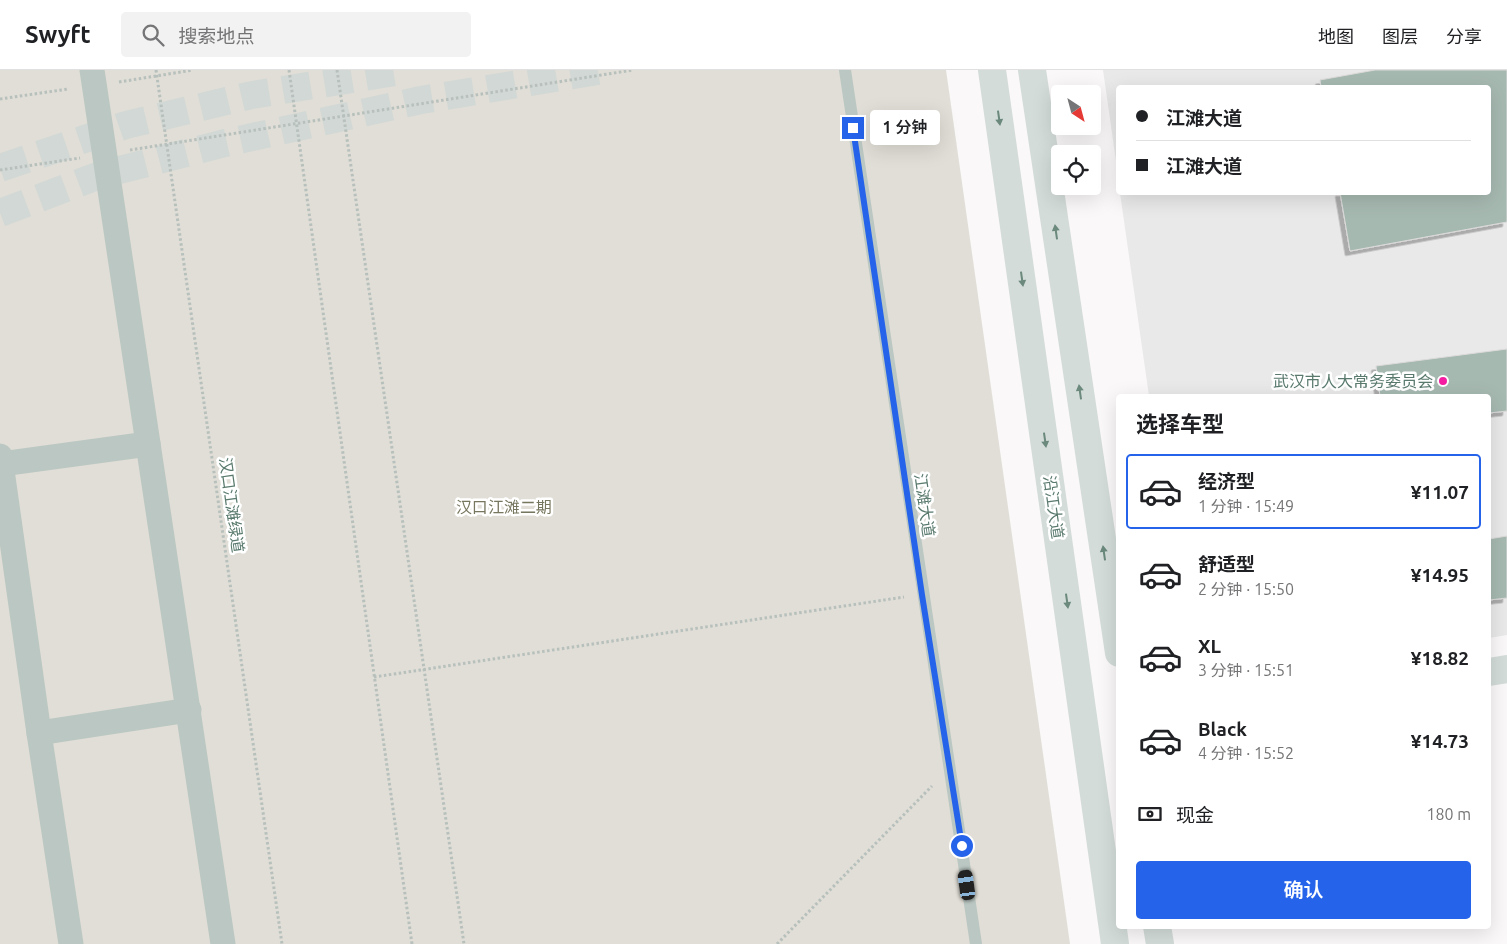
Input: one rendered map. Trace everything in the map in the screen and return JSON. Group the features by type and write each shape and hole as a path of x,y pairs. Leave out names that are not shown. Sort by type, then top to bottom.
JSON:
{"main road":[{"name":"沿江大道","path":"992,70 1116,944"},
{"path":"1032,70 1116,633"},
{"path":"1491,672 1507,670"},
{"path":"1158,929 1160,944"}],"street":[{"path":"93,78 223,944"},
{"path":"71,944 1,460 148,444"},
{"path":"39,733 188,710"}],"lane":[{"name":"江滩大道","path":"845,70 922,595 976,944"}],"path":[{"name":"汉口江滩绿道","path":"156,70 282,944"},
{"path":"0,100 93,78 157,75 193,70"},
{"path":"288,70 412,944"},
{"path":"337,70 464,944"},
{"path":"0,170 633,70"},
{"path":"374,677 922,595"},
{"path":"778,944 950,768"}],"shaded area":[{"path":"1103,70 1507,70 1507,635 1491,638 1491,394 1149,394 1120,195 1491,195 1491,85 1116,85 1116,161"}],"green space":[{"name":"汉口江滩二期","path":"0,70 946,70 1070,944 0,944"}],"building":[{"path":"1375,70 1507,70 1507,222 1350,251 1341,195 1491,195 1491,85 1321,85 1320,80"},
{"name":"武汉市人大常务委员会","path":"1507,349 1507,411 1491,413 1491,394 1380,394 1376,366"},
{"path":"1507,536 1507,598 1491,600 1491,539"}],"tunnel":[{"path":"0,168 126,125 252,95 407,70"},
{"path":"0,213 100,175 225,143 421,100 603,70"}],"place":[{"name":"武汉市人大常务委员会","path":"1443,381"}],"route":[{"path":"853,128 922,595 962,846"}]}
